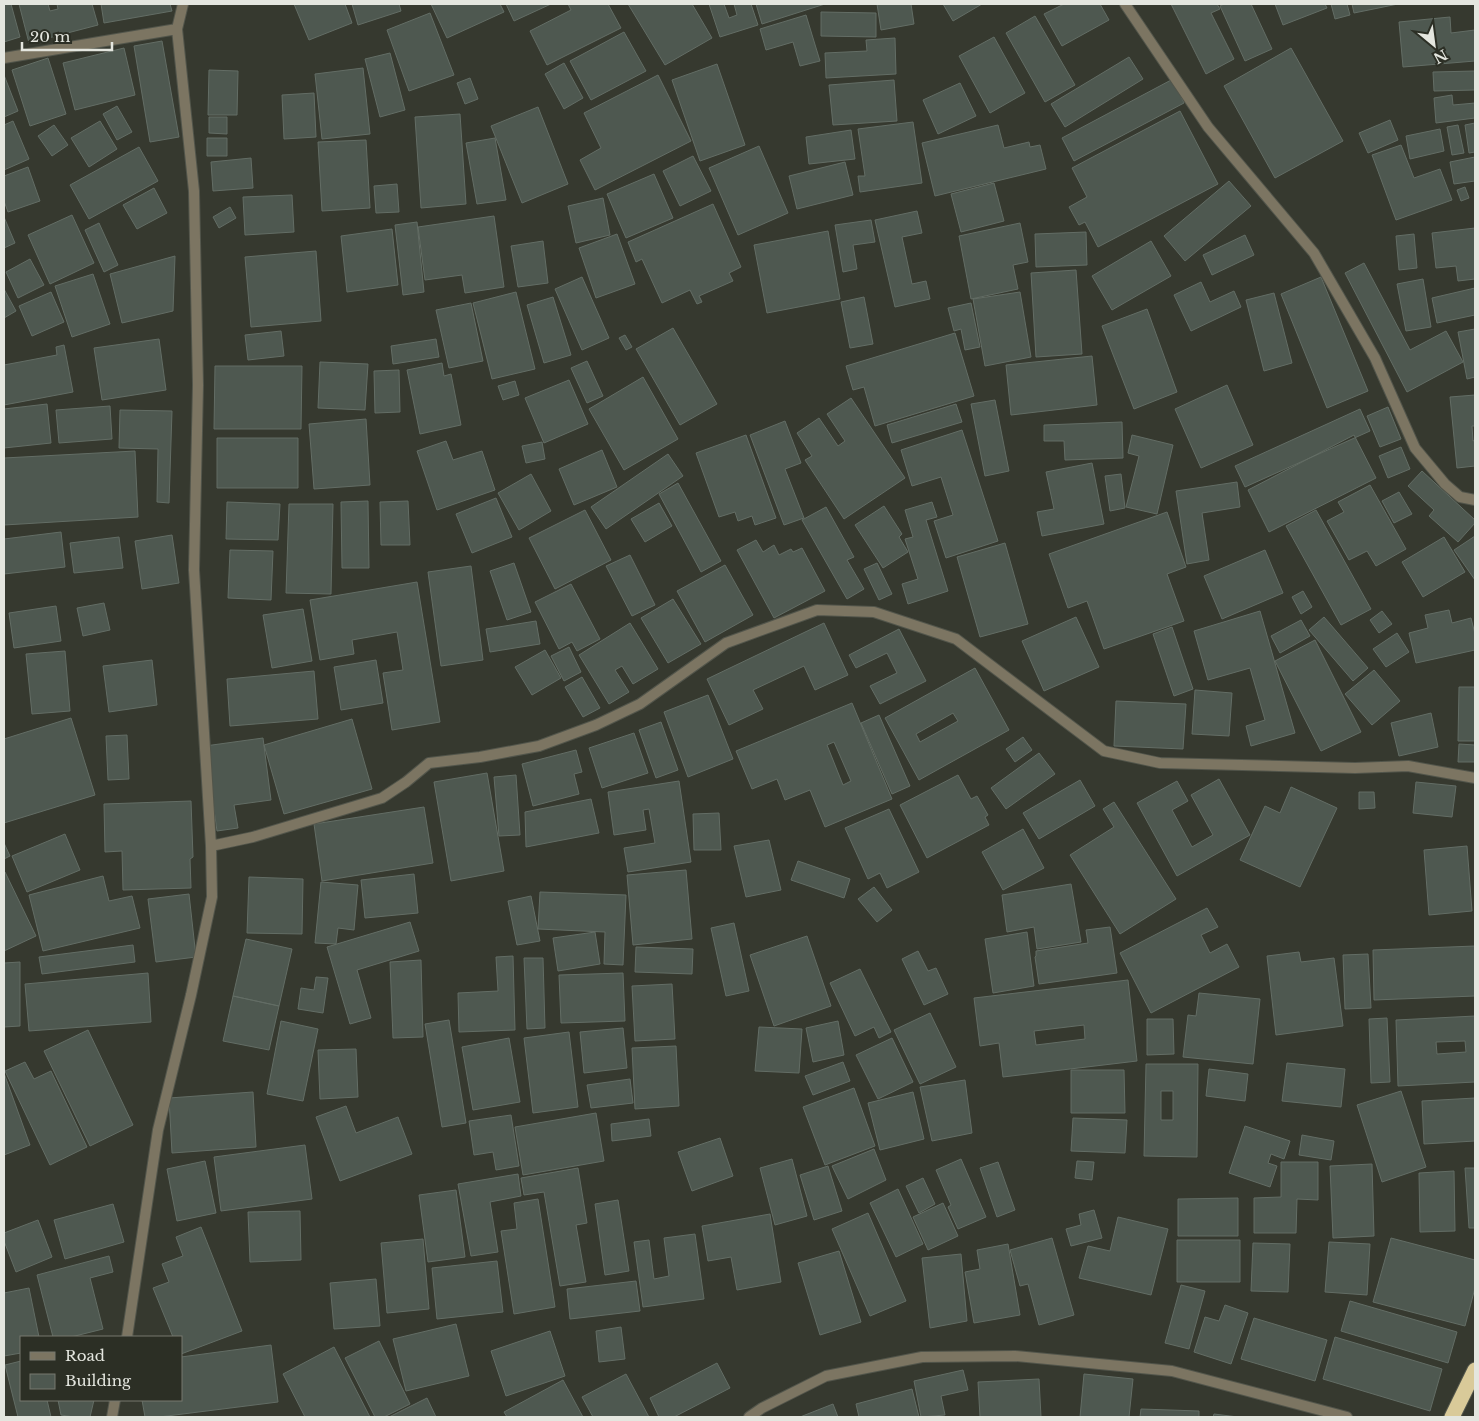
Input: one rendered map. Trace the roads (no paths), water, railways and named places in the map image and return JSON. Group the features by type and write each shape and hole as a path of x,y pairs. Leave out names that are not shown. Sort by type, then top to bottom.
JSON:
{"highway":[{"path":"1452,1417 1475,1370"}],"street":[{"path":"127,1336 158,1130 191,995 212,897 211,846 194,570 198,385 194,192 177,29 182,4"},
{"path":"1125,4 1208,127 1314,253 1375,358 1415,448 1445,484 1460,497 1475,500"},
{"path":"4,58 177,29"},
{"path":"211,846 253,836 382,798 406,782 429,763 480,757 539,746 596,725 640,704 726,644 817,610 874,612 956,639 1104,751 1160,763 1355,768 1408,766 1475,778"},
{"path":"749,1417 762,1408 826,1376 922,1357 1015,1356 1172,1371 1347,1417"},
{"path":"112,1417 116,1401"}]}
